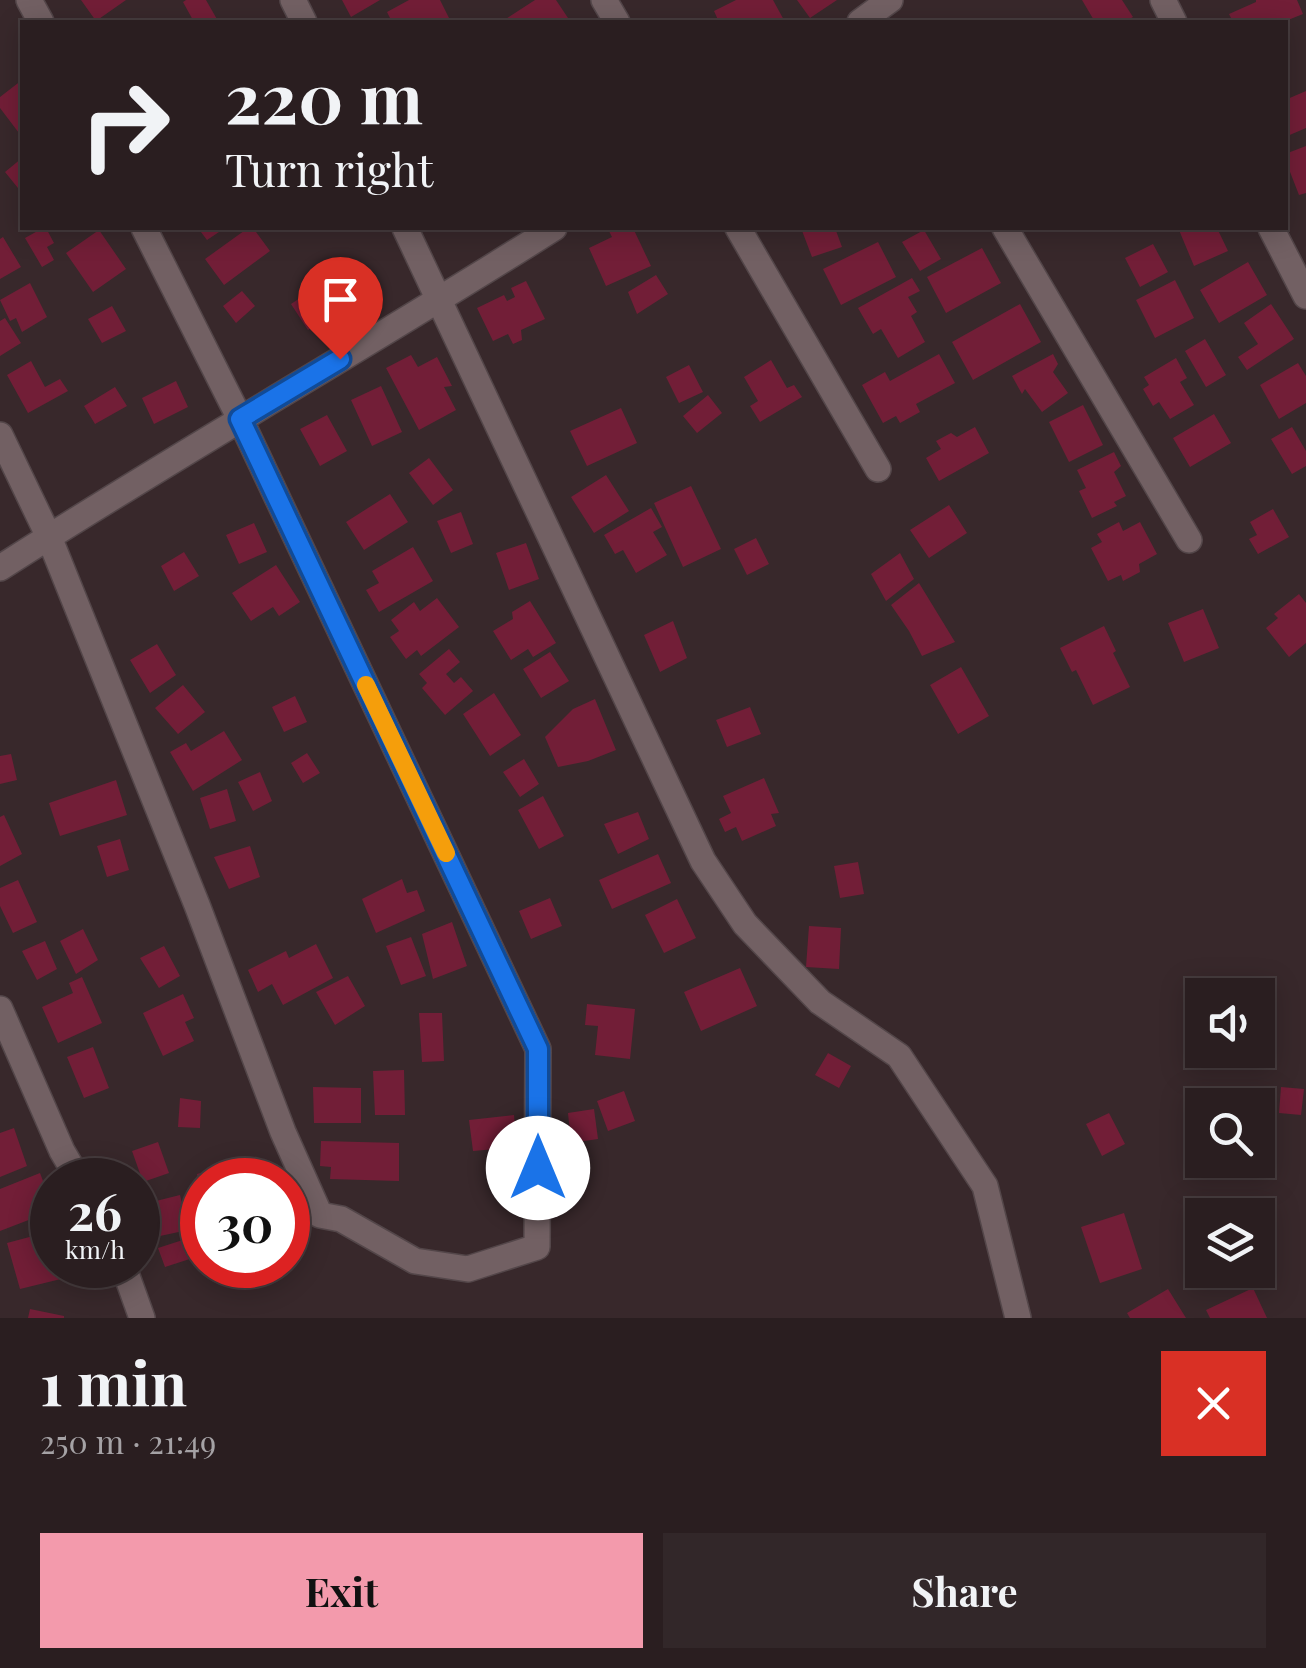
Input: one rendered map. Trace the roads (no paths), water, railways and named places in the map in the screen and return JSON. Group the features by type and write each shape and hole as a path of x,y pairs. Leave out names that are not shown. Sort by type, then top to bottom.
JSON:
{"street":[{"path":"0,435 49,536 197,904 283,1132 320,1215 342,1218 415,1261 468,1269 538,1248 538,1049 240,419 145,230"},
{"path":"406,230 703,861 745,924 820,1002 899,1056 986,1186 1018,1318"},
{"path":"0,568 551,230"},
{"path":"739,230 878,469"},
{"path":"1007,230 1189,540"},
{"path":"1272,230 1306,296"},
{"path":"0,1009 66,1158"},
{"path":"132,1288 142,1318"}]}
